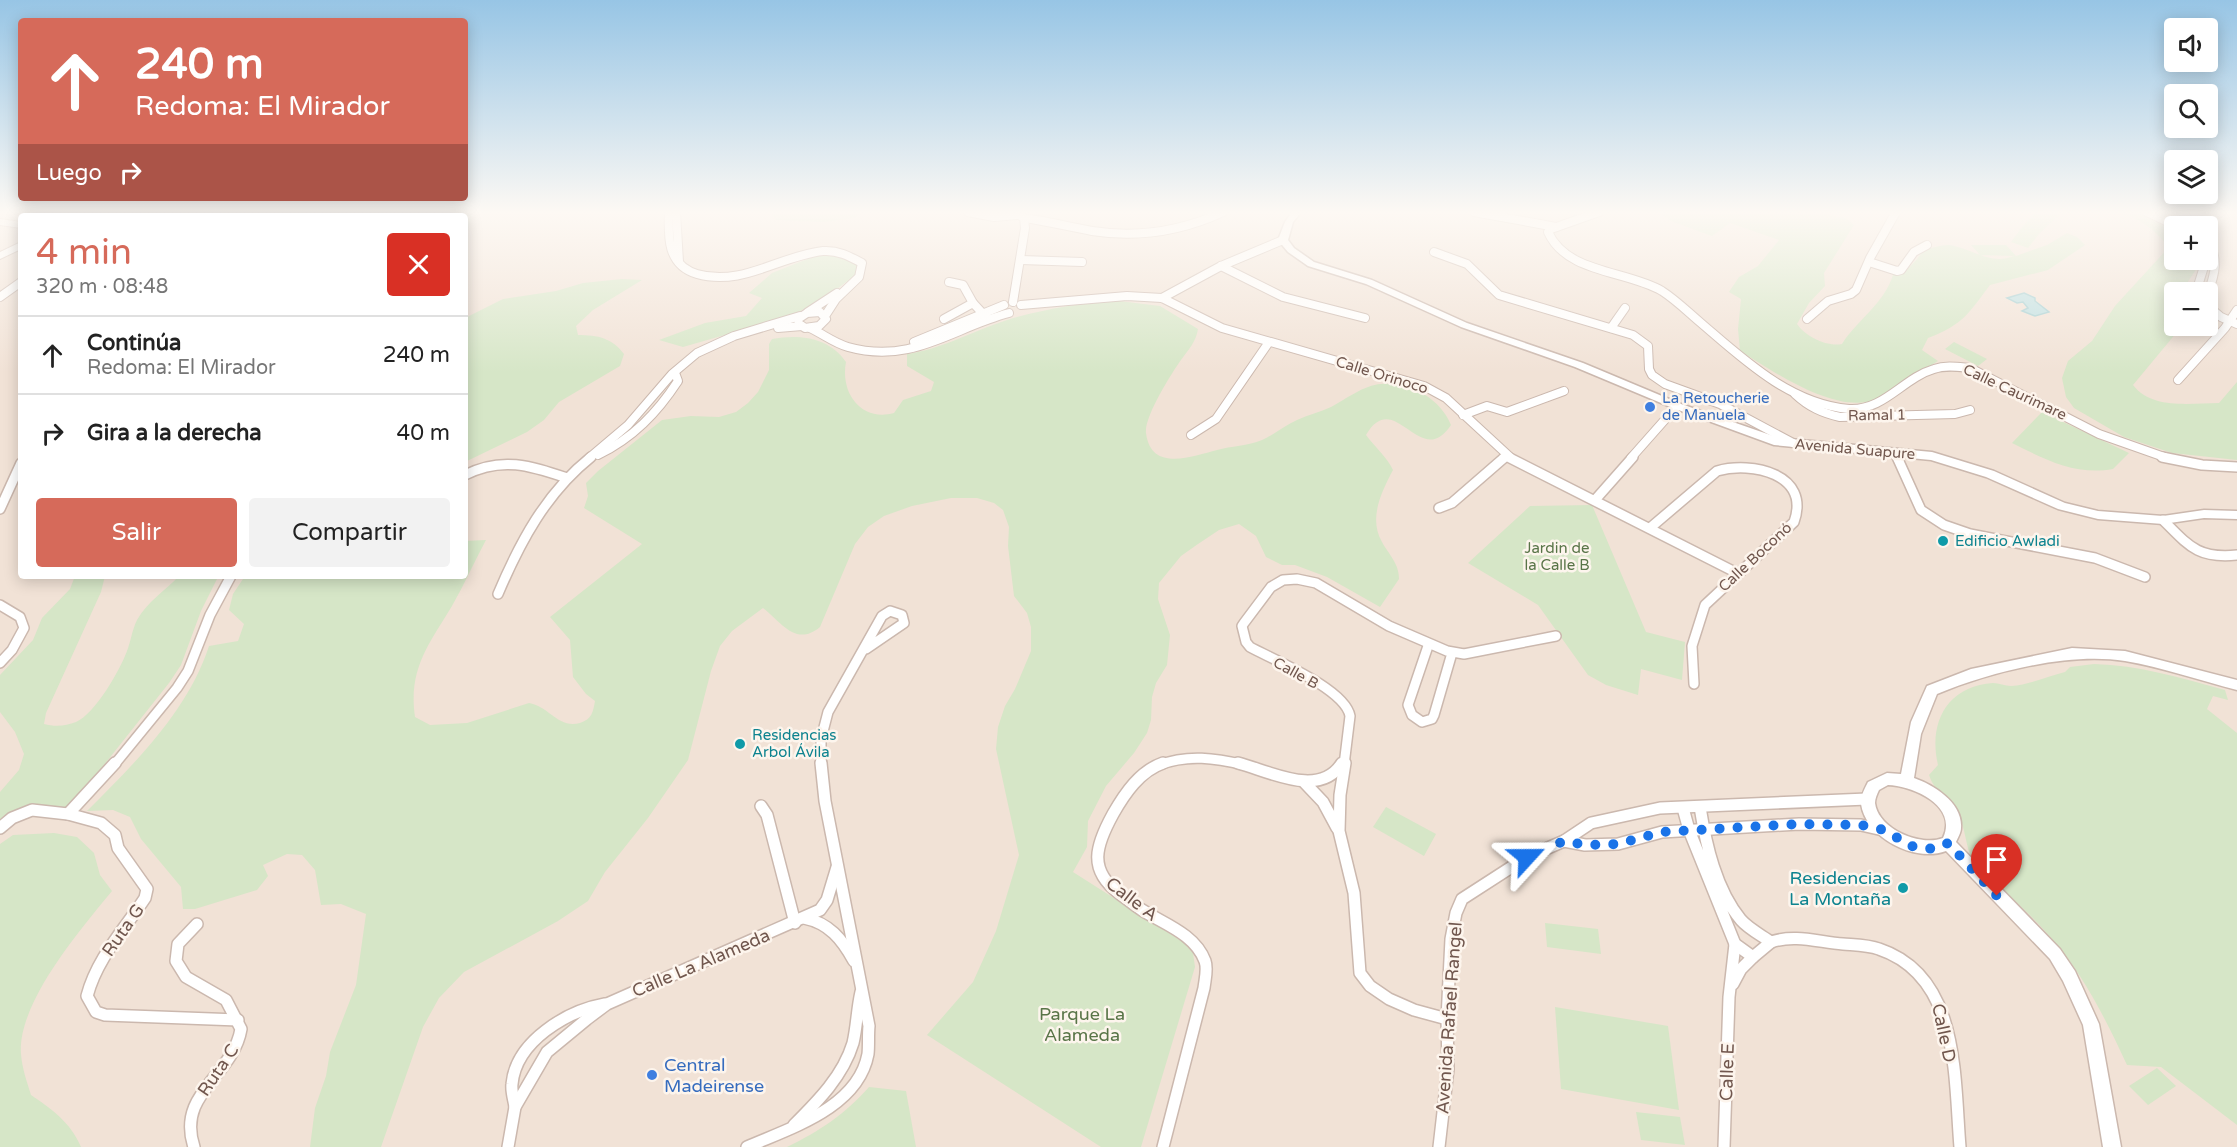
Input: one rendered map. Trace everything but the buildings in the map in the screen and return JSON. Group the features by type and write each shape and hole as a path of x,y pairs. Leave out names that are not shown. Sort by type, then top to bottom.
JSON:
{"street":[{"path":"683,266 705,278 727,279 776,266"},
{"path":"720,341 777,329 806,327 825,319 836,299 861,273 862,266"},
{"path":"1013,302 1020,266"},
{"path":"1162,298 1221,266 1283,297 1365,318"},
{"name":"Avenida Suapure","path":"1316,266 1369,282 1464,325 1579,365 1677,406 1778,442 1798,446 1932,456 1964,464 2062,506 2112,517 2163,520 2204,514 2237,515"},
{"path":"1469,266 1499,294 1634,335 1648,346 1649,369 1652,375 1665,384 1720,404 1798,446"},
{"name":"Calle Caurimare","path":"1590,266 1657,287 1740,357 1791,390 1828,405 1861,409 1875,406 1886,401 1918,375 1934,367 1956,365 1970,368 2104,436 2146,453 2193,465 2237,467"},
{"path":"1807,319 1828,301 1851,294 1856,290 1867,266"},
{"path":"1880,266 1897,271 1904,266"},
{"path":"854,282 804,315 798,322 842,345 873,352 913,349 1004,305 1013,302 1021,306 1019,310 1009,313 985,316"},
{"path":"949,282 963,285 973,303 985,316"},
{"path":"0,297 18,284"},
{"name":"Calle Orinoco","path":"1021,306 1127,296 1162,298 1212,324 1424,386 1441,394 1506,456 1737,573"},
{"path":"944,319 973,303"},
{"path":"1004,305 1004,309 1009,313"},
{"path":"1611,328 1626,308"},
{"path":"2178,380 2225,328 2237,310"},
{"path":"498,594 551,495 637,415 666,379 696,353 720,341 820,312 853,348"},
{"path":"2218,314 2237,324"},
{"path":"1191,435 1216,419 1269,342"},
{"path":"588,460 603,453 651,419 678,381 675,373"},
{"name":"Ramal 1","path":"1791,390 1809,407 1847,417 1957,414 1970,410"},
{"path":"1463,415 1487,406 1508,412 1564,392"},
{"path":"1595,500 1677,406"},
{"path":"637,415 651,419"},
{"path":"1895,453 1921,510 1944,525 1970,534 2095,558 2145,577"},
{"path":"1439,508 1452,503 1506,456"},
{"path":"468,474 485,467 502,465 536,467 569,476"},
{"name":"Calle Boconó","path":"1650,528 1717,471 1725,467 1746,466 1759,468 1772,474 1792,489 1800,506 1799,514 1794,522 1705,605 1692,646 1694,684"},
{"path":"0,509 18,470"},
{"path":"2163,520 2192,550 2200,554 2237,555"},
{"name":"Calle B","path":"1447,1019 1431,1016 1383,996 1362,977 1358,964 1357,909 1340,833 1345,756 1350,721 1345,703 1327,690 1260,653 1246,642 1242,626 1271,585 1276,581 1291,578 1316,583 1428,646 1452,653 1464,654 1556,636"},
{"path":"68,814 107,773 177,688 188,671 210,615 229,579"},
{"path":"0,605 21,617 24,627 12,650 0,663"},
{"path":"1428,646 1408,705 1412,715 1419,721 1426,722 1434,715 1452,653"},
{"path":"747,1147 792,1126 809,1121 843,1098 860,1074 869,1051 869,1018 861,990 820,766 824,724 838,689 866,649"},
{"path":"1907,780 1908,761 1921,713 1932,690 1971,674 2072,653 2090,652 2146,661 2237,685"},
{"name":"Calle A","path":"1163,1147 1204,988 1206,964 1187,937 1142,910 1103,881 1097,860 1100,836 1132,782 1142,772 1162,762 1183,757 1205,757 1304,782 1317,781 1331,776 1341,765 1345,756"},
{"path":"1564,841 1585,845 1618,844 1662,832 1810,824 1861,825 1884,830 1911,846 1925,849 1938,848 1948,843 1953,836 1954,828 1947,808 1929,790 1907,780 1887,779 1879,782 1869,791 1868,799 1869,809 1884,830"},
{"path":"1304,782 1323,802 1340,833"},
{"name":"Avenida Rafael Rangel","path":"1438,1147 1448,1069 1447,1019 1451,939 1456,913 1462,899 1527,857 1564,841 1591,824 1660,808 1868,799"},
{"path":"761,806 767,814 800,920 816,919 827,924 843,943 859,972"},
{"path":"1683,808 1689,830 1735,944 1753,957 1771,942 1743,922 1733,909 1708,854 1706,830 1700,807"},
{"name":"Ruta G","path":"0,828 12,818 32,810 68,814 109,828 115,836 118,848 147,889 145,898 105,953 89,986 87,996 96,1012 105,1015 238,1020"},
{"path":"1591,824 1587,830 1589,834 1603,844"},
{"path":"1948,843 2055,954 2069,976 2091,1024 2112,1147"},
{"name":"Calle La Alameda","path":"515,1107 547,1052 608,1004 820,910 827,900 837,864"},
{"path":"197,924 184,935 176,947 173,958 187,978 226,1000 238,1020"},
{"name":"Calle D","path":"1771,942 1782,937 1799,938 1878,949 1894,955 1925,980 1941,1008 1948,1036 1960,1147"},
{"name":"Calle E","path":"1724,1147 1729,997 1735,944"},
{"name":"Calle E","path":"1729,997 1735,979 1753,957"},
{"path":"792,1126 828,1090 843,1068 854,1039 861,990"},
{"name":"Calle La Alameda","path":"508,1147 515,1107 512,1085 516,1069 535,1042 548,1029 561,1020 595,1005 608,1004"},
{"name":"Ruta C","path":"194,1147 191,1141 189,1119 200,1093 237,1047 241,1029 238,1020"},
{"path":"535,1042 547,1052"},
{"path":"843,1068 860,1074"}],"shaded area":[{"path":"0,266 18,266 18,579 468,579 468,266 2164,266 2164,270 2218,270 2218,266 2237,266 2237,1147 0,1147"}],"green space":[{"path":"791,266 859,266 860,268 857,274 830,294 794,315 683,347 659,340 705,323 746,316 762,298 749,293 772,273"},
{"path":"1758,266 1829,266 1824,273 1825,286 1809,303 1797,324 1817,340 1836,345 1842,344 1877,303 1893,275 1910,266 2055,266 2048,270 1990,285 1958,323 1928,338 1922,350 1938,361 1879,398 1863,403 1845,402 1807,389 1740,351 1738,329 1741,299 1729,292 1739,277"},
{"path":"2152,266 2164,266 2164,270 2196,270 2188,282 2164,282 2164,336 2174,336 2133,385 2141,393 2161,402 2196,404 2219,403 2237,382 2237,460 2172,453 2124,437 2074,408 2066,397 2062,378 2068,361 2092,341 2115,306"},
{"path":"622,279 642,280 593,310 576,326 578,335 604,338 615,344 624,354 620,366 559,402 544,420 527,432 468,461 468,316 503,299 556,291 583,283"},
{"name":"Parque La Alameda","path":"1119,301 1160,306 1198,329 1196,338 1159,396 1149,417 1146,433 1150,445 1164,458 1185,458 1257,442 1301,418 1331,407 1362,390 1381,384 1403,386 1423,394 1440,407 1451,425 1440,437 1429,440 1387,419 1377,422 1366,435 1393,470 1378,505 1376,524 1382,542 1399,573 1399,579 1380,607 1327,577 1295,565 1282,565 1266,557 1256,536 1239,524 1219,530 1181,556 1159,583 1158,599 1170,635 1167,665 1156,683 1152,697 1151,720 1147,733 1134,753 1106,786 1088,821 1087,847 1073,872 1183,942 1193,953 1195,967 1141,1147 1101,1147 927,1035 973,982 996,931 1019,855 996,749 998,727 1005,706 1031,651 1031,627 1027,613 1014,596 1008,546 1009,527 1003,510 994,503 977,498 951,498 912,506 884,516 868,527 855,544 820,627 811,633 804,635 790,631 763,608 732,631 720,646 711,671 688,760 648,818 605,872 588,901 558,921 464,972 439,998 423,1027 381,1147 310,1147 315,1108 326,1076 330,1052 356,985 366,914 341,904 321,905 315,870 302,855 287,854 263,865 268,876 257,890 195,909 183,909 181,887 141,839 130,817 113,810 87,811 141,755 174,714 200,670 209,646 238,641 244,624 229,610 233,594 243,579 466,579 422,658 415,685 415,717 430,725 467,723 529,703 566,723 580,723 591,715 595,701 586,694 573,677 570,640 550,617 642,544 584,508 588,496 586,483 598,471 662,420 691,416 719,417 736,412 748,403 758,392 769,370 769,344 772,339 803,337 831,347 846,362 846,384 855,402 863,409 882,415 894,413 903,400 931,391 934,382 907,366 907,354 933,348 1021,316 1091,303"},
{"path":"1954,342 1987,359 1978,366 1945,349"},
{"path":"2042,412 2129,453 2113,469 2086,470 2061,465 2012,443"},
{"name":"Jardin de la Calle B","path":"1592,505 1646,632 1685,642 1682,680 1641,669 1638,695 1606,685 1588,675 1538,605 1468,563 1530,506"},
{"path":"486,540 468,575 468,541"},
{"path":"74,579 104,579 101,592 46,713 44,724 48,725 60,726 76,722 99,701 119,669 135,624 141,614 176,579 217,579 201,611 181,665 96,775 63,810 21,808 0,821 0,792 19,770 24,754 15,732 0,712 0,675 33,640 42,618 70,589"},
{"path":"2094,664 2144,670 2225,690 2228,700 2213,696 2207,709 2237,733 2237,1125 2161,1067 2127,1065 2094,999 2064,953 2014,899 1973,862 1957,812 1934,786 1929,775 1938,765 1936,735 1944,709 1964,691 1993,683 2011,686 2025,684 2065,672 2070,667"},
{"path":"1386,807 1436,834 1424,856 1373,827"},
{"path":"54,833 77,837 94,853 100,875 112,891 53,968 29,1012 22,1034 21,1054 31,1095 66,1124 81,1147 0,1147 0,844 13,835"},
{"path":"1545,923 1598,929 1601,954 1547,947"},
{"path":"1555,1007 1668,1026 1679,1110 1561,1089"},
{"path":"2157,1068 2176,1086 2148,1105 2129,1086"},
{"path":"869,1087 906,1091 916,1147 787,1147 831,1121 851,1106"},
{"path":"1636,1112 1680,1117 1685,1145 1641,1140"}],"water":[{"path":"2024,293 2035,298 2035,301 2049,312 2035,316 2022,311 2028,308 2023,302 2017,303 2007,298"}],"place":[{"name":"La Retoucherie de Manuela","path":"1650,407"},
{"name":"Edificio Awladi","path":"1943,541"},
{"name":"Residencias Arbol Ávila","path":"740,744"},
{"name":"Residencias La Montaña","path":"1903,888"},
{"name":"Central Madeirense","path":"652,1075"}],"route":[{"path":"1527,857 1564,841 1585,845 1618,844 1662,832 1799,824 1861,825 1884,830 1911,846 1925,849 1938,848 1948,843 1997,896"}]}
